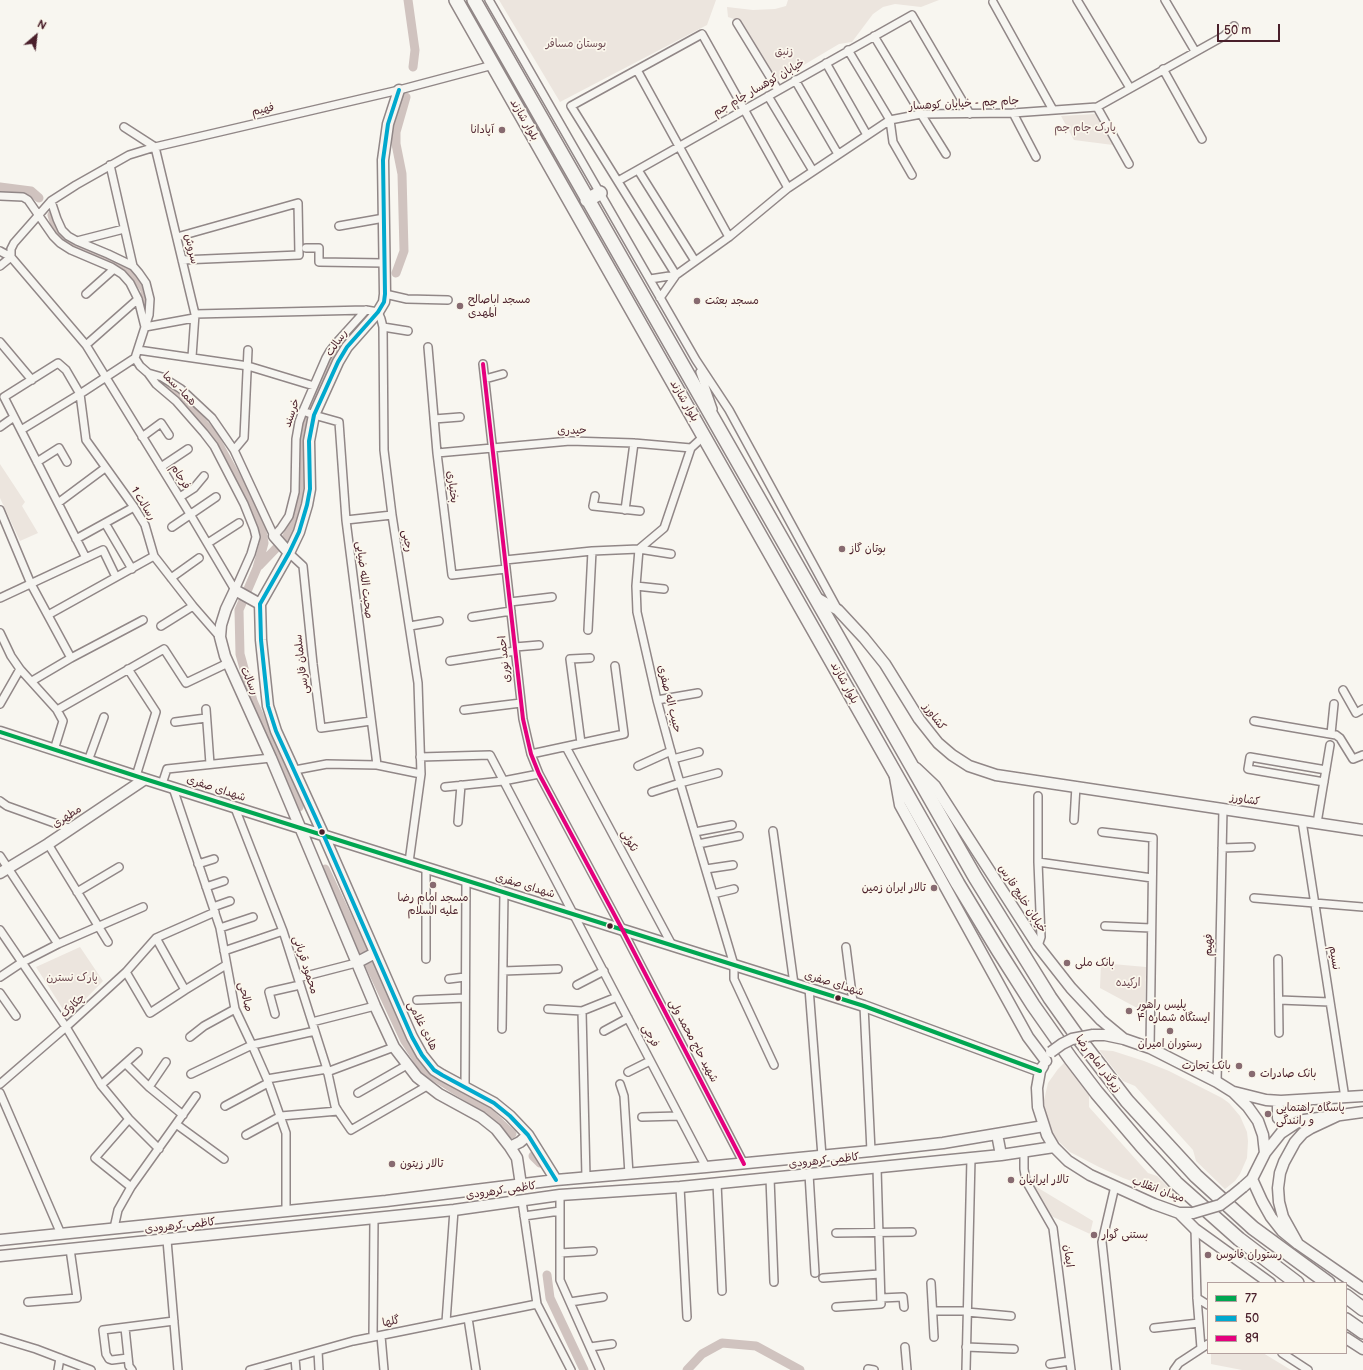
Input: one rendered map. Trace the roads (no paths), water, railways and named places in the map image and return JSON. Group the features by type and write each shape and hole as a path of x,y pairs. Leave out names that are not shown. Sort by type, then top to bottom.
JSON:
{"highway":[{"name":"بلوار شازند","path":"456,0 911,803"},
{"name":"بلوار شازند","path":"474,0 724,440 928,794"},
{"path":"587,200 600,193"},
{"name":"زیرگذر امام رضا","path":"928,794 975,876 1032,969 1077,1036 1127,1101 1196,1176 1253,1228 1327,1282"},
{"name":"زیرگذر امام رضا","path":"911,803 998,950 1064,1050 1097,1093 1176,1183 1239,1239 1296,1282"},
{"path":"1347,1297 1363,1309"},
{"path":"1347,1321 1363,1332"}],"main road":[{"name":"رسالت","path":"324,836 276,731 268,706 261,640 260,604 289,553 299,532 307,504 310,489 309,441 314,415 338,362 352,341 378,312 384,302 383,160 388,124 399,90"},
{"path":"274,536 289,553"},
{"name":"رسالت","path":"235,590 226,609 221,625 220,637 228,663 271,758 300,828"},
{"path":"235,590 260,604"},
{"name":"کشاورز","path":"814,597 838,610 864,638 885,664 919,719 938,743 952,755 969,766 996,775 1363,830"},
{"name":"شهدای صفری","path":"0,732 140,778 853,1002 1040,1071"},
{"name":"خیابان خلیج فارس","path":"910,763 935,786 1038,946 1071,988 1101,1020 1124,1039"},
{"path":"893,771 900,804 1028,1037 1046,1061"},
{"name":"مطهری","path":"4,870 71,829 140,778"},
{"path":"300,828 356,963 394,1047 417,1077 427,1086 480,1117 496,1130 517,1158 521,1185"},
{"name":"هادی غلامی","path":"324,836 412,1037 422,1055 434,1070 494,1103 510,1116 528,1136 556,1180"},
{"path":"356,963 375,953"},
{"name":"میدان انقلاب","path":"1092,1035 1105,1035 1124,1039 1150,1048 1217,1082 1233,1092 1248,1107 1258,1121 1263,1135 1265,1153 1252,1179 1220,1205 1193,1213 1179,1212 1154,1204 1090,1175 1068,1161 1054,1147 1047,1135 1038,1107 1037,1088 1040,1071 1052,1052 1062,1044 1072,1039 1092,1035"},
{"path":"1233,1092 1281,1102 1363,1096"},
{"path":"1281,1102 1278,1107 1278,1118 1288,1127"},
{"path":"1265,1153 1281,1133 1288,1127 1304,1120 1363,1112"},
{"path":"1298,1244 1283,1217 1279,1202 1278,1188 1280,1173 1292,1147 1303,1133 1341,1114"},
{"name":"کاظمی کرهرودی","path":"0,1240 286,1211 556,1180 744,1164 872,1151 943,1143 1044,1126"},
{"path":"998,1134 1001,1155"},
{"path":"510,1147 528,1136"},
{"name":"کاظمی کرهرودی","path":"0,1256 374,1219 454,1210 560,1195 680,1187 876,1168 1024,1153 1054,1147"},
{"path":"1252,1179 1271,1217 1282,1231 1298,1244 1363,1289"},
{"path":"386,1200 387,1217"},
{"path":"1179,1212 1195,1229 1269,1282"},
{"path":"1347,1339 1363,1349"}],"street":[{"path":"489,0 696,360 729,410 838,610"},
{"path":"1077,0 1130,88"},
{"path":"1165,0 1196,51"},
{"path":"993,2 1053,110"},
{"name":"خیابان کوهسار جام جم","path":"618,181 912,15 970,114"},
{"path":"737,23 778,90"},
{"name":"جام جم - خیابان کوهسار","path":"676,275 730,236 788,188 890,120 921,114 1013,113 1097,107 1224,36 1234,26"},
{"path":"676,275 571,106 702,34 788,188"},
{"path":"874,36 946,154"},
{"path":"848,50 890,120 893,142 912,175"},
{"path":"826,63 867,135"},
{"name":"فهیم","path":"40,212 50,202 129,155 155,147 399,90 493,65"},
{"path":"1163,69 1202,139"},
{"path":"636,70 678,147 730,236"},
{"path":"796,80 838,154"},
{"path":"768,96 813,171"},
{"path":"1097,107 1129,164"},
{"path":"1013,113 1036,157"},
{"path":"124,127 155,147"},
{"name":"سروش","path":"155,147 194,316 192,357"},
{"path":"21,430 135,358 138,350 149,315 150,299 146,283 133,266 110,165"},
{"path":"638,170 695,261"},
{"path":"0,196 23,196 40,212 53,236 60,243 71,250 99,261 122,274 130,284 138,299 145,327"},
{"path":"50,202 62,230 68,236 133,266"},
{"path":"177,237 298,202 299,255 182,260"},
{"path":"0,266 10,257 11,249 14,243 40,212"},
{"path":"339,226 384,218"},
{"path":"77,241 124,229"},
{"path":"306,248 319,248 319,262 384,263"},
{"path":"0,251 10,257 86,345 138,299"},
{"path":"86,294 114,269"},
{"path":"650,279 676,275"},
{"path":"660,298 676,275"},
{"path":"385,294 407,299 448,300"},
{"path":"145,327 194,316 366,310 378,312"},
{"name":"خرسند","path":"274,536 289,516 295,492 296,439 303,410 330,351 366,310"},
{"name":"رجبی","path":"378,312 383,327 384,450 392,515 418,684 421,774 409,862"},
{"path":"383,327 408,331"},
{"path":"0,342 32,380"},
{"name":"فرجام","path":"86,345 208,543 235,590"},
{"name":"بختیاری","path":"428,347 437,453 452,575 506,569"},
{"path":"138,350 248,366 314,386"},
{"path":"234,450 244,438 248,350"},
{"path":"135,358 140,366 148,373"},
{"path":"696,360 724,440"},
{"path":"80,394 66,370 58,363 4,397 86,558"},
{"name":"احمد نوری","path":"483,364 523,719 531,754 539,774 622,929"},
{"name":"هما- سما","path":"148,373 162,377 171,382 190,397 212,418 234,450 274,536"},
{"name":"هما- سما","path":"148,373 156,384 176,401 192,418 214,446 244,504 256,537 254,547 235,590"},
{"path":"485,379 504,374"},
{"name":"رسالت 1","path":"80,394 86,440 134,506 145,525 154,556 193,606 220,637"},
{"path":"303,410 314,415"},
{"name":"صحبت الله ضیایی","path":"314,415 339,422 346,520 377,765"},
{"path":"0,427 14,417"},
{"path":"434,419 460,417"},
{"path":"142,437 161,423 169,435"},
{"path":"639,549 664,528 691,448 704,436"},
{"name":"حیدری","path":"437,453 570,441 634,443 691,448"},
{"path":"626,510 634,443"},
{"path":"37,462 59,448 67,462"},
{"path":"161,467 188,449"},
{"path":"58,503 105,468"},
{"path":"180,497 194,488 204,476"},
{"path":"595,496 593,506 640,511"},
{"path":"172,527 216,497"},
{"path":"76,539 134,506"},
{"path":"0,510 31,584 71,658"},
{"path":"346,520 392,515"},
{"path":"105,523 132,569"},
{"path":"208,543 239,523"},
{"path":"505,560 592,551 639,549 671,554"},
{"name":"حبیب اله صفری","path":"639,549 636,586 638,612 672,755 734,964 734,979 774,1065"},
{"path":"0,598 103,550 116,577"},
{"path":"588,630 592,551"},
{"name":"سلمان فارسی","path":"289,553 303,566 313,664 322,728 371,721"},
{"path":"48,615 154,556"},
{"path":"171,578 199,558"},
{"path":"636,586 664,589"},
{"path":"510,602 552,597"},
{"path":"161,626 193,606"},
{"path":"472,617 511,612"},
{"path":"32,681 71,658 143,620"},
{"path":"410,626 439,621"},
{"path":"0,633 11,656 20,669 57,710 62,721 54,750"},
{"path":"450,661 539,645"},
{"path":"57,710 164,649 186,683 228,663"},
{"path":"581,743 570,659 590,658"},
{"path":"531,754 624,734 615,666"},
{"path":"0,704 20,669"},
{"path":"128,669 156,712 140,778"},
{"path":"1343,690 1356,713 1363,709"},
{"path":"658,700 698,693"},
{"path":"464,710 521,702"},
{"path":"1331,734 1334,704"},
{"path":"206,710 210,764"},
{"path":"88,761 104,717"},
{"path":"175,722 206,718"},
{"path":"1254,721 1331,734 1340,738 1354,759 1363,755"},
{"path":"1317,823 1330,745"},
{"name":"نکوئی","path":"566,747 672,945"},
{"path":"638,766 672,755 698,752"},
{"name":"فرجی","path":"420,757 490,755 706,1167"},
{"path":"1324,782 1248,769 1250,757 1326,770"},
{"path":"162,784 167,769 271,758"},
{"path":"295,770 328,764 377,765 421,774"},
{"path":"652,792 718,773"},
{"path":"445,787 503,781 539,774"},
{"path":"458,822 461,786"},
{"path":"1074,820 1076,786"},
{"name":"صالحی","path":"173,788 220,928 234,1010 268,1081 286,1133 286,1211"},
{"path":"1038,796 1038,862 1041,937 1038,946"},
{"path":"0,801 7,806 71,829"},
{"name":"محمود قربانی","path":"235,808 283,931 327,1070 335,1106 338,1112 351,1130 427,1086"},
{"name":"فهیم","path":"1217,1082 1222,809"},
{"name":"نسیم","path":"1302,821 1345,1098"},
{"path":"694,832 732,825"},
{"path":"773,831 794,984"},
{"path":"1102,832 1152,838 1150,1048"},
{"path":"698,844 739,836"},
{"path":"48,844 108,942"},
{"path":"1222,848 1251,847"},
{"path":"0,856 4,870 58,944"},
{"path":"198,864 214,859"},
{"path":"1038,862 1152,878"},
{"path":"706,869 733,865"},
{"path":"77,892 119,867"},
{"path":"426,868 426,959"},
{"path":"465,1088 466,880"},
{"path":"206,887 224,881"},
{"path":"713,894 734,889"},
{"path":"502,1029 504,892"},
{"path":"1254,898 1363,907"},
{"path":"185,990 156,938 230,901"},
{"path":"0,977 21,963 58,944 143,907"},
{"path":"220,928 253,917"},
{"path":"1105,926 1151,928"},
{"name":"شهید حاج محمد ولی","path":"622,929 744,1164"},
{"path":"0,930 66,1028 102,1085 129,1119 159,1150"},
{"path":"224,951 283,931"},
{"name":"چکاوک","path":"0,1084 66,1028 126,972 156,938"},
{"path":"846,947 853,1002"},
{"path":"1278,959 1279,1033"},
{"path":"275,1014 269,992 356,963"},
{"path":"126,972 150,1013 226,965"},
{"path":"503,971 558,969"},
{"path":"577,985 604,972"},
{"path":"449,979 465,977"},
{"path":"809,988 822,1156"},
{"path":"0,993 16,1016"},
{"path":"548,1009 582,1011 617,997"},
{"path":"417,1000 465,998"},
{"path":"1279,1000 1330,1002"},
{"path":"312,1022 375,1006"},
{"path":"864,1006 872,1151"},
{"path":"190,1037 204,1026 234,1010"},
{"path":"582,1011 586,1177"},
{"path":"604,1031 628,1018"},
{"path":"191,1074 252,1045 315,1031"},
{"path":"225,1106 268,1081 327,1070 394,1047"},
{"path":"102,1085 138,1052"},
{"path":"628,1072 650,1061"},
{"path":"149,1087 166,1062"},
{"path":"126,1064 149,1087 183,1115"},
{"path":"358,1093 407,1065"},
{"path":"620,1084 624,1096 629,1174"},
{"path":"0,1093 61,1234"},
{"path":"114,1228 118,1210 131,1187 159,1150 196,1096"},
{"path":"246,1135 281,1116 338,1112"},
{"path":"642,1117 679,1116"},
{"path":"129,1119 95,1158 131,1187"},
{"path":"176,1124 224,1159"},
{"name":"ایمان","path":"1024,1153 1026,1181 1053,1228 1071,1370"},
{"path":"966,1370 971,1158"},
{"path":"876,1168 881,1301"},
{"path":"809,1174 815,1273"},
{"path":"770,1178 774,1282"},
{"path":"717,1183 722,1291"},
{"path":"1115,1186 1102,1242 1116,1370"},
{"path":"680,1187 687,1317"},
{"path":"560,1195 560,1280 600,1370"},
{"path":"522,1201 538,1304 571,1370"},
{"path":"446,1322 454,1210"},
{"path":"524,1216 560,1211"},
{"path":"373,1337 374,1219"},
{"path":"1195,1229 1197,1298 1201,1348"},
{"path":"836,1233 912,1232"},
{"path":"167,1240 178,1370"},
{"path":"28,1302 77,1298 70,1248"},
{"path":"560,1253 593,1251"},
{"path":"823,1278 880,1274"},
{"path":"931,1283 934,1337"},
{"path":"570,1302 603,1297"},
{"path":"836,1307 903,1297 904,1308"},
{"path":"1197,1298 1207,1304"},
{"name":"گلها","path":"250,1370 373,1337 538,1304"},
{"path":"932,1312 967,1312 1012,1316"},
{"path":"468,1318 476,1370"},
{"path":"128,1358 112,1360 109,1358 106,1354 103,1330 174,1321"},
{"path":"1154,1328 1199,1323"},
{"path":"124,1328 129,1366 132,1370"},
{"path":"381,1336 384,1370"},
{"path":"0,1338 91,1370"},
{"path":"590,1347 612,1344"},
{"path":"1174,1370 1179,1363 1207,1345"},
{"path":"906,1347 907,1370"},
{"path":"966,1347 1014,1349"},
{"path":"318,1351 319,1370"},
{"path":"1284,1354 1308,1370"},
{"path":"58,1370 60,1358"},
{"path":"295,1358 296,1370"},
{"path":"1050,1364 1070,1361"}],"waterway":[{"path":"408,0 415,50 413,67"},
{"path":"396,273 404,251 402,174 396,144 396,132 406,97"},
{"path":"0,187 31,191 39,198"},
{"path":"52,215 55,225 61,234 69,241 88,252 126,268 137,278 145,290 146,316"},
{"path":"259,566 286,538 292,527 301,490 303,429 306,417 330,361 345,341 362,323"},
{"path":"160,381 179,396 213,434 251,504 262,531 264,543 257,568 239,610 240,654 253,701 299,807"},
{"path":"325,869 405,1041 425,1071 481,1105 512,1134"},
{"path":"533,1156 540,1163"},
{"path":"547,1275 550,1298 584,1370"},
{"path":"687,1370 702,1354 722,1343 756,1346 800,1370"}],"place":[{"name":"آپادانا","path":"502,130"},
{"name":"مسجد بعثت","path":"697,301"},
{"name":"مسجد اباصالح المهدی","path":"460,306"},
{"name":"بوتان گاز","path":"842,549"},
{"name":"مسجد امام رضا علیه السلام","path":"433,885"},
{"name":"تالار ایران زمین","path":"934,888"},
{"name":"بانک ملی","path":"1067,963"},
{"name":"پلیس راهور ایستگاه شماره ۴","path":"1129,1011"},
{"name":"رستوران امیران","path":"1170,1031"},
{"name":"بانک تجارت","path":"1239,1066"},
{"name":"بانک صادرات","path":"1252,1074"},
{"name":"پاسگاه راهنمایی و رانندگی","path":"1268,1114"},
{"name":"تالار زیتون","path":"392,1164"},
{"name":"تالار ایرانیان","path":"1011,1180"},
{"name":"بستنی گوار","path":"1094,1235"},
{"name":"رستوران فانوس","path":"1208,1255"}],"park label":[{"name":"بوستان مسافر","path":"576,44"},
{"name":"زنبق","path":"784,52"},
{"name":"پارک جام جم","path":"1085,128"},
{"name":"پارک نسترن","path":"72,978"},
{"name":"ارکیده","path":"1128,983"}]}
